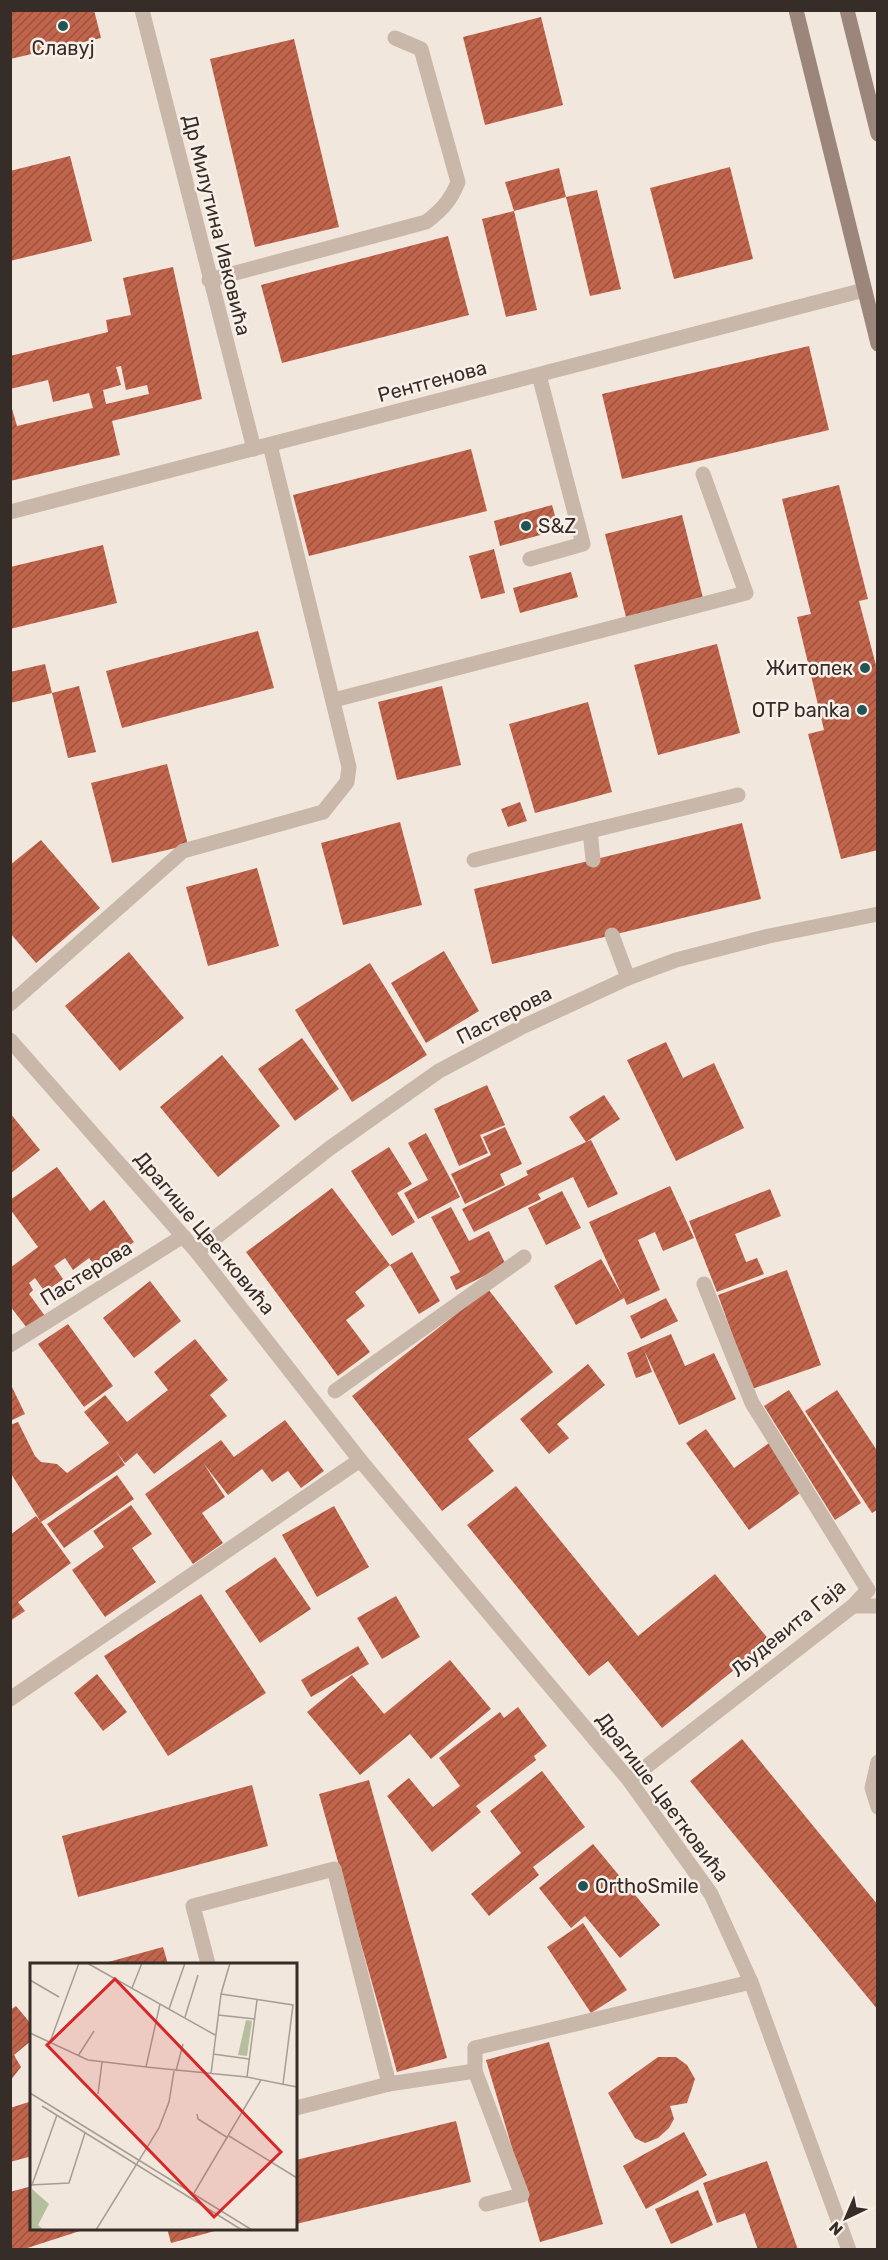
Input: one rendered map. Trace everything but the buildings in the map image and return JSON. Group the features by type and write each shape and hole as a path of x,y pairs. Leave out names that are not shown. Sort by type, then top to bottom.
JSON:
{"main road":[{"path":"796,10 878,344"},
{"path":"847,10 878,134"}],"street":[{"name":"Др Милутина Ивковића","path":"142,10 209,280 254,449"},
{"path":"209,280 426,222 441,211 452,197 458,182 421,49 395,38"},
{"name":"Рентгенова","path":"10,512 864,290"},
{"path":"530,559 583,544 539,375"},
{"path":"10,1004 183,851 323,812 347,782 349,767 334,700 270,445"},
{"path":"334,700 746,593 703,474"},
{"path":"474,860 738,795"},
{"path":"590,831 593,860"},
{"name":"Пастерова","path":"197,1252 330,1148 439,1071 522,1027 628,978 676,960 769,936 878,914"},
{"path":"612,935 628,978"},
{"name":"Драгише Цветковића","path":"10,1040 197,1252 360,1460 629,1780 711,1894 751,1982 849,2250"},
{"name":"Пастерова","path":"10,1345 183,1236"},
{"path":"335,1391 524,1257"},
{"name":"Људевита Гаја","path":"629,1780 853,1606 868,1590 752,1403 704,1284"},
{"path":"10,1699 360,1460"},
{"path":"853,1606 878,1606"},
{"path":"878,1762 872,1788 878,1807"},
{"path":"207,1963 193,1906 334,1869 389,2084"},
{"path":"486,2204 522,2195 475,2071 475,2048 751,1982"},
{"path":"297,2108 389,2084 475,2071"}],"place":[{"name":"Славуј","path":"63,26"},
{"name":"S&Z","path":"526,526"},
{"name":"Житопек","path":"865,668"},
{"name":"OTP banka","path":"862,710"},
{"name":"OrthoSmile","path":"583,1886"}]}
